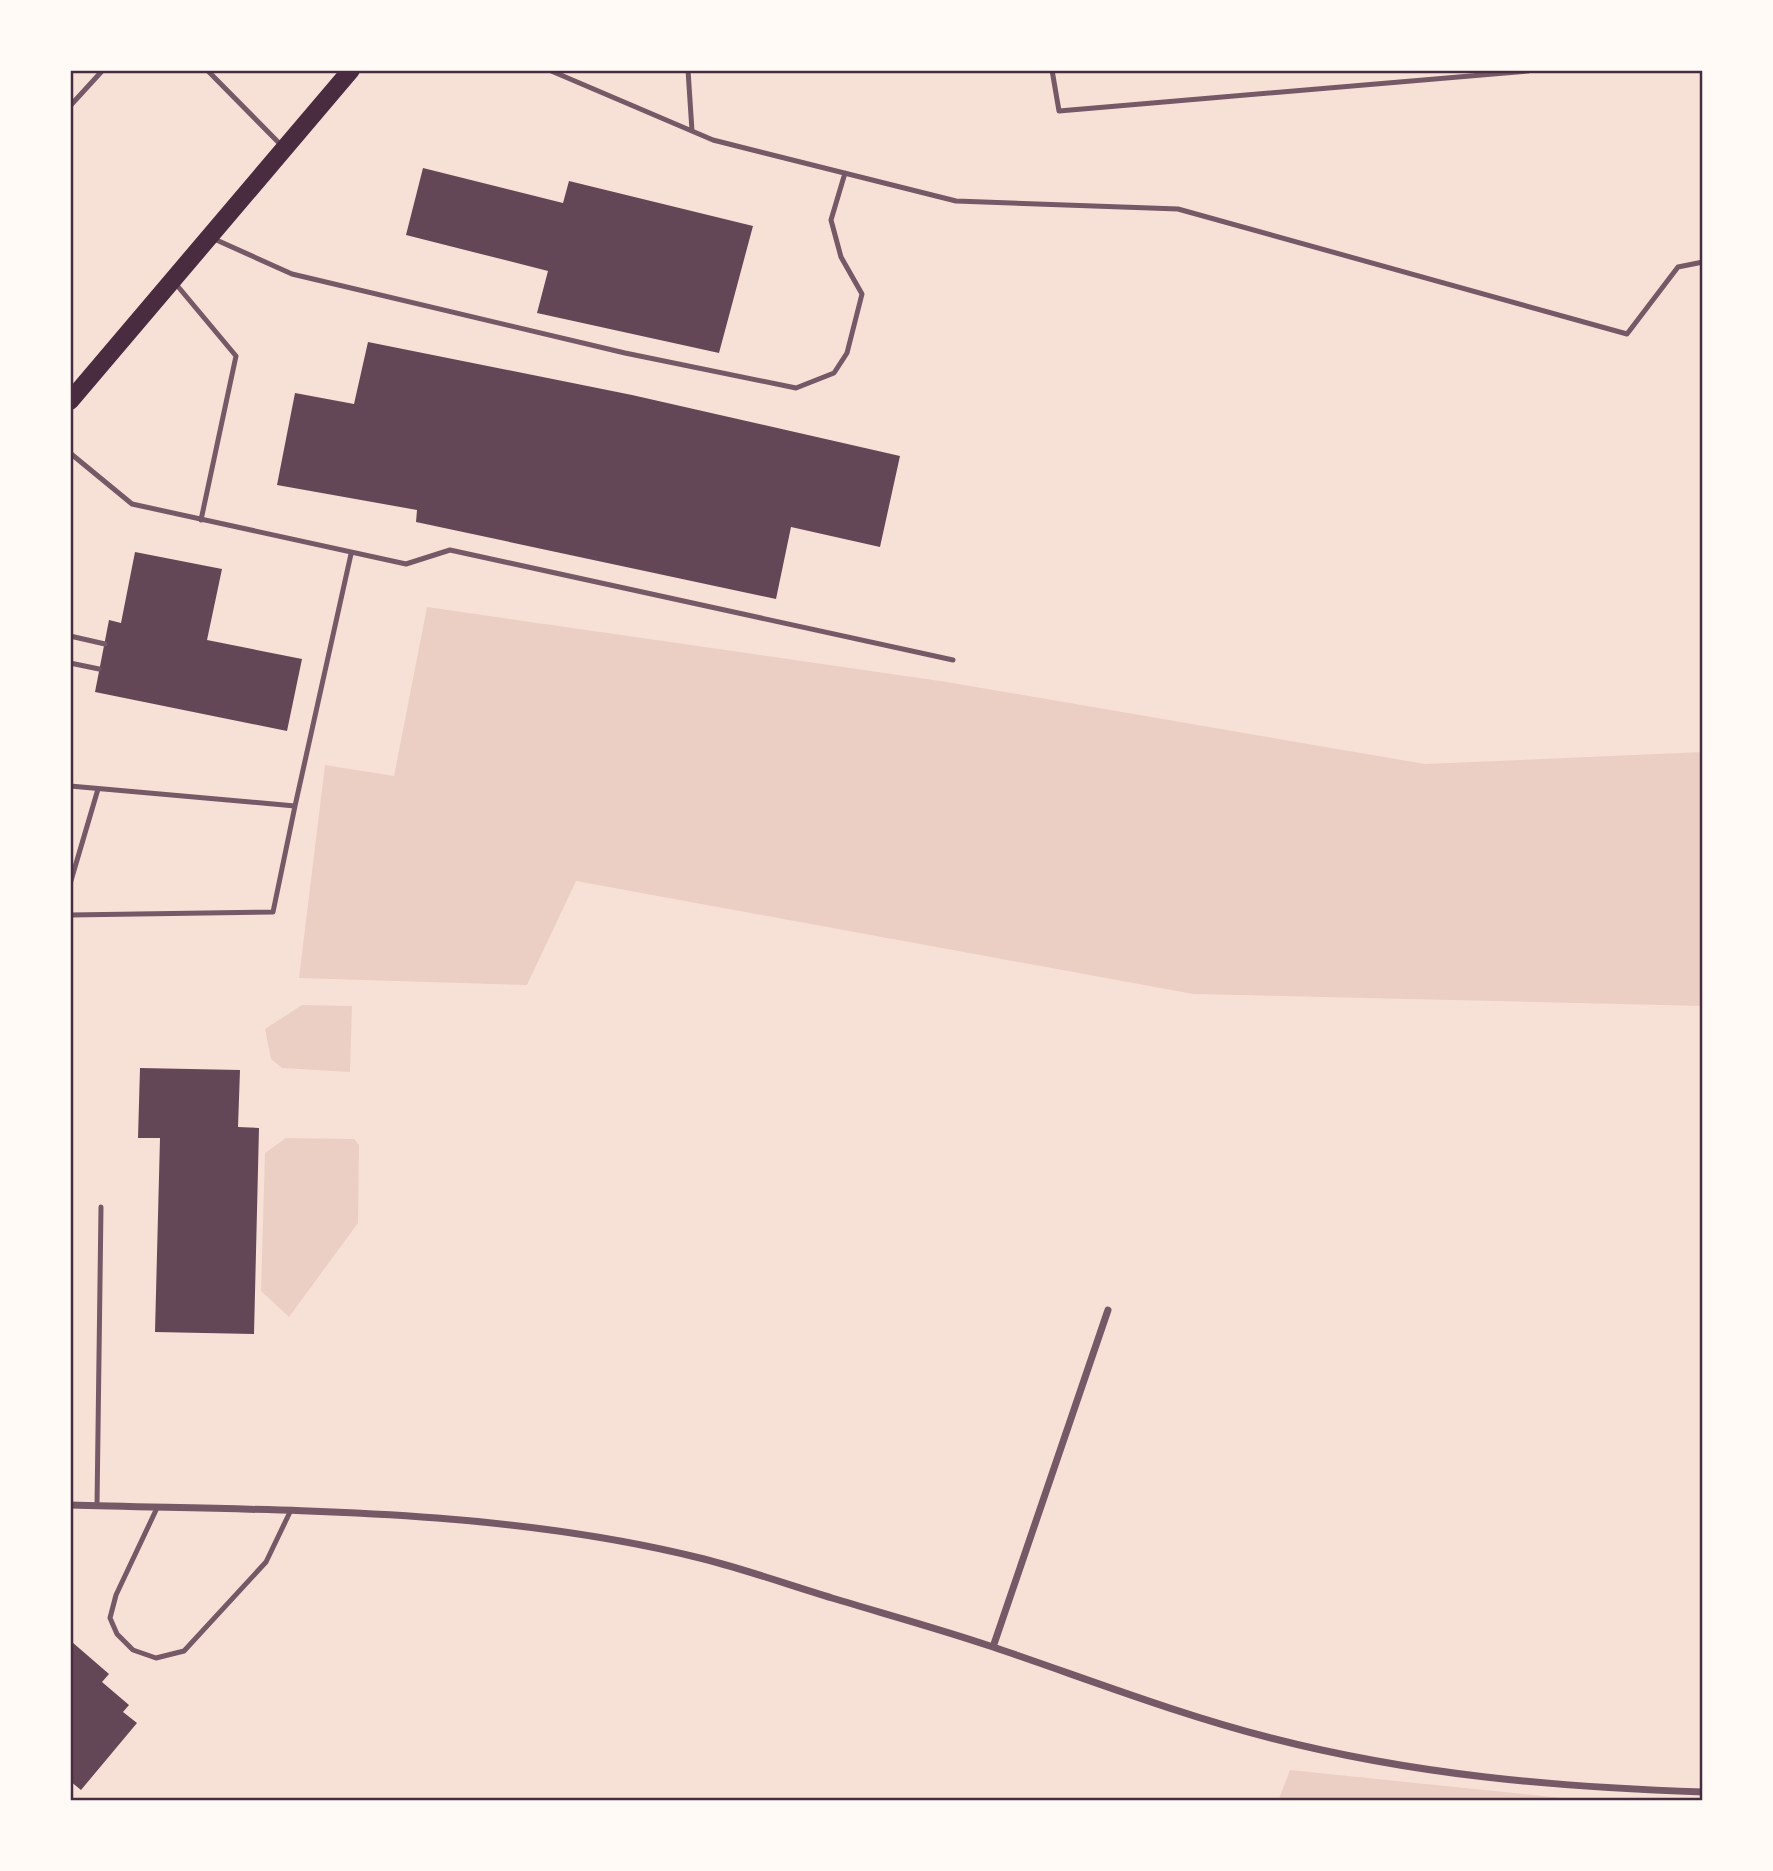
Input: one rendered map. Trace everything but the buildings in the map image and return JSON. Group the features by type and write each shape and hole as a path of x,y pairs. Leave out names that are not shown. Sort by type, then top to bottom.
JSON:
{"main road":[{"path":"72,395 351,70"}],"street":[{"path":"993,1647 1108,1310"},
{"path":"70,1505 412,1516 529,1527 615,1541 705,1560 993,1647 1085,1680 1269,1738 1385,1764 1496,1780 1703,1792"}],"lane":[{"path":"70,106 103,70"},
{"path":"207,70 284,148"},
{"path":"549,70 713,140 956,201 1178,209 1627,334 1678,267 1703,262"},
{"path":"688,70 692,131"},
{"path":"1052,70 1059,111 1528,70"},
{"path":"209,237 292,274 625,353 796,388 834,373 847,353 862,294 841,257 831,220 845,173"},
{"path":"173,280 236,356 201,520"},
{"path":"70,453 132,504 406,564 450,550 953,660"},
{"path":"70,915 273,912 351,554"},
{"path":"70,636 105,644"},
{"path":"70,663 99,669"},
{"path":"70,786 295,806"},
{"path":"70,884 98,789"},
{"path":"97,1506 101,1207"},
{"path":"157,1508 116,1595 110,1618 117,1634 133,1650 156,1658 184,1651 266,1562 290,1512"}],"shaded area":[{"path":"427,607 947,682 1425,764 1703,752 1703,1006 1193,994 576,881 527,985 299,978 325,765 394,776"},
{"path":"302,1005 352,1006 350,1072 282,1068 271,1059 265,1029"},
{"path":"286,1138 354,1139 359,1145 358,1223 289,1317 261,1291 265,1153"},
{"path":"1290,1770 1591,1801 1278,1801"}]}
